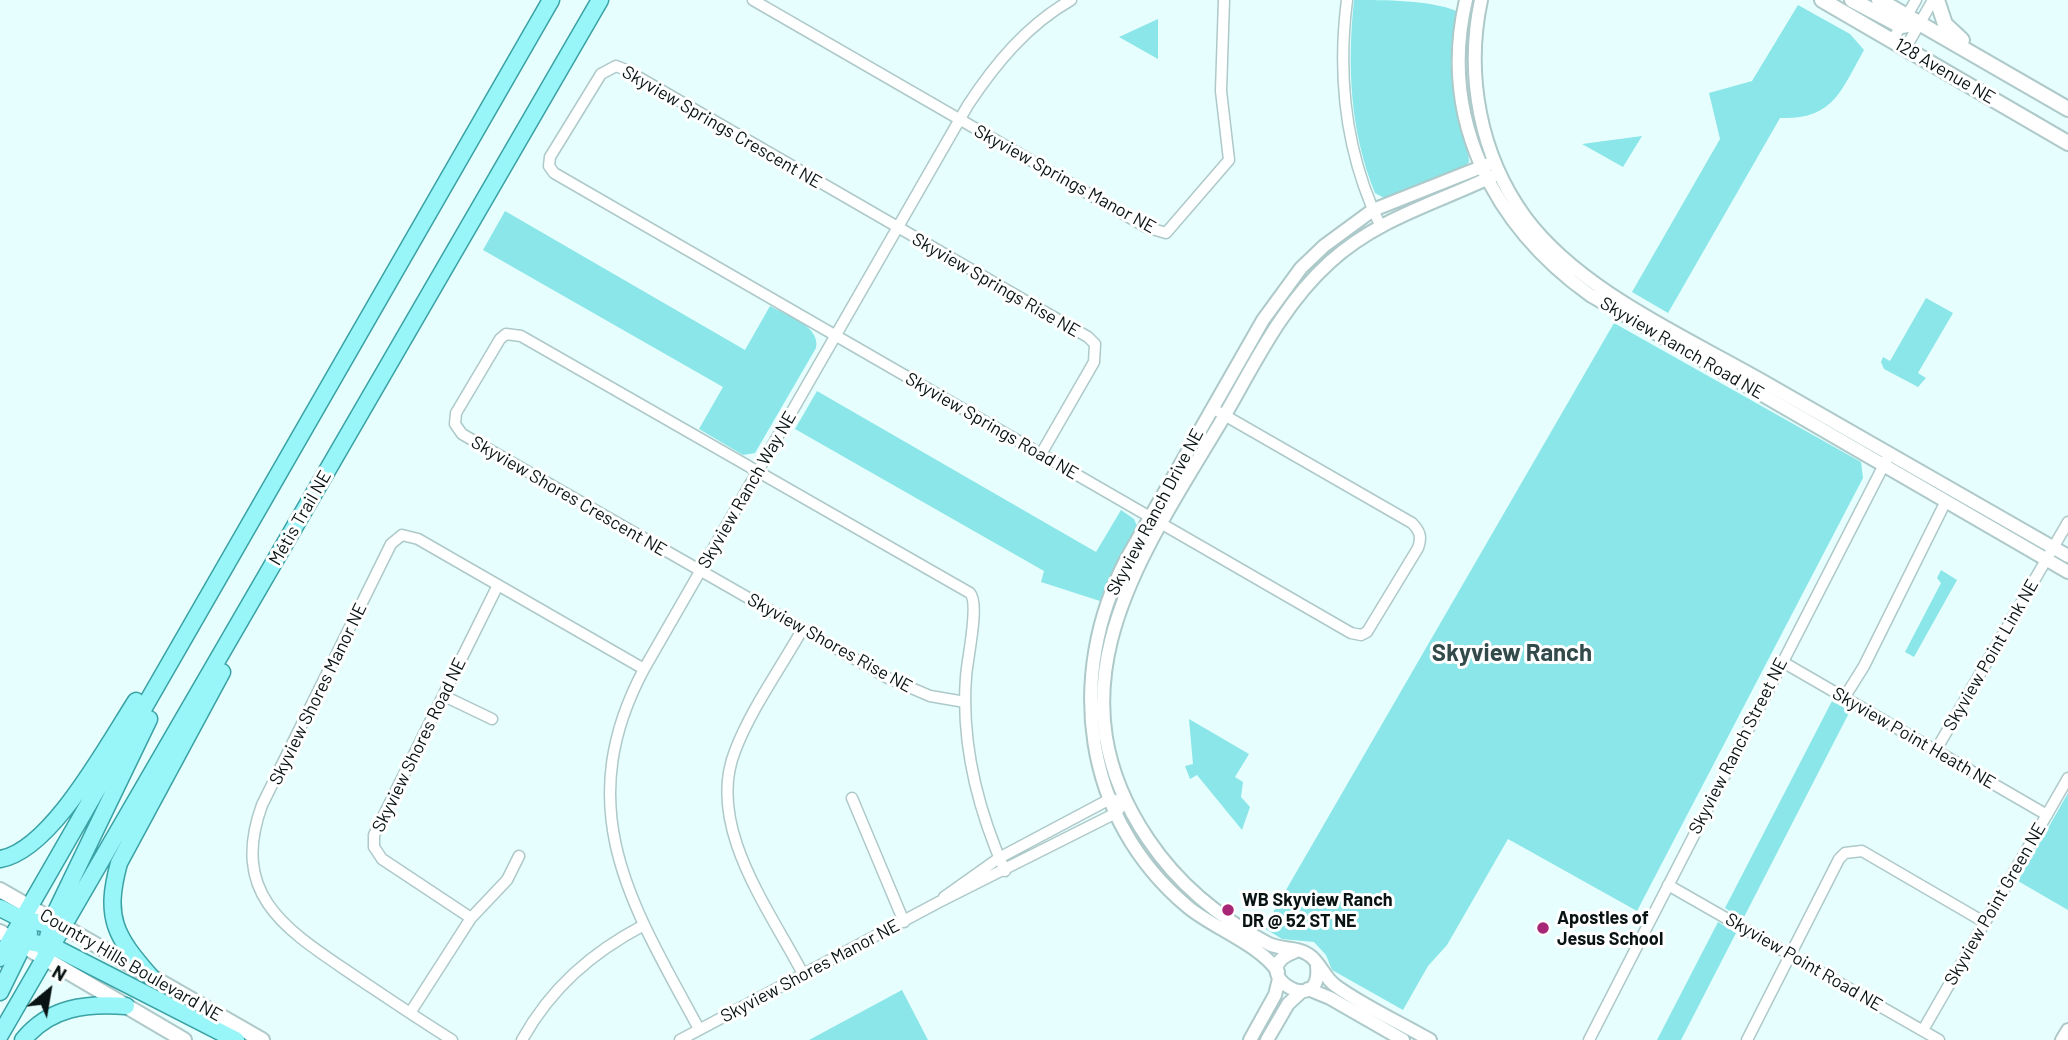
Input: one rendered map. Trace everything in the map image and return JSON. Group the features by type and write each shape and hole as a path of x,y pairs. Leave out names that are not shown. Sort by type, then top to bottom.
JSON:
{"main road":[{"path":"0,958 15,939 215,583 551,0"},
{"name":"Métis Trail NE","path":"55,924 351,430 600,0"},
{"name":"128 Avenue NE","path":"1822,0 2068,143"},
{"path":"1852,0 1904,21"},
{"name":"128 Avenue NE","path":"1879,0 1904,21 1920,23 2068,109"},
{"path":"1935,0 1949,29 2002,71"},
{"path":"151,976 126,948 113,925 113,887 119,863 351,430"},
{"path":"0,859 15,857 53,822 215,583"},
{"path":"0,1035 47,950 55,924 199,612"},
{"name":"Country Hills Boulevard NE","path":"0,890 28,916"},
{"path":"0,908 55,924"},
{"name":"Country Hills Boulevard NE","path":"55,924 262,1040"},
{"path":"15,939 47,950 236,1040"},
{"path":"0,992 15,939"},
{"path":"47,950 126,1006 184,1040"},
{"path":"23,1040 43,1020 79,1005 126,1006"}],"street":[{"path":"753,0 959,120"},
{"name":"Skyview Ranch Way NE","path":"699,1029 644,925 619,867 610,813 613,753 627,704 644,669 959,120 1008,52 1026,33 1071,0"},
{"name":"Skyview Springs Manor NE","path":"959,120 1146,227 1166,233 1229,160 1221,91 1224,0"},
{"path":"1347,0 1342,53 1345,103 1352,149 1380,225"},
{"name":"Skyview Ranch Road NE","path":"1466,0 1459,50 1467,122 1483,174 1516,228 1535,249 1590,295 2068,556"},
{"name":"Skyview Ranch Road NE","path":"1480,0 1474,52 1481,121 1497,167 1526,218 1545,240 1596,284 1886,459 1946,501 2068,572"},
{"path":"1899,45 1904,21 1916,0"},
{"path":"1899,45 1920,23 1935,0"},
{"name":"Skyview Springs Crescent NE","path":"835,335 554,173 549,166 550,157 601,74 616,66 897,228"},
{"name":"Skyview Ranch Drive NE","path":"1279,975 1267,959 1202,919 1168,889 1138,851 1116,813 1094,745 1090,703 1091,663 1097,630 1115,580 1224,415 1294,299 1332,259 1380,225 1497,167"},
{"name":"Skyview Ranch Drive NE","path":"1294,951 1269,944 1195,894 1165,863 1126,800 1107,730 1106,661 1116,615 1156,520 1212,408 1289,283 1324,246 1373,210 1483,174"},
{"name":"Skyview Springs Rise NE","path":"897,228 1088,337 1094,344 1094,362 1041,454"},
{"name":"Skyview Shores Crescent NE","path":"701,571 462,434 455,424 456,413 500,339 513,334 757,472"},
{"name":"Skyview Springs Road NE","path":"835,335 1351,633 1361,635 1373,625 1418,548 1421,540 1419,530 1412,523 1224,415"},
{"path":"1212,408 1224,415"},
{"name":"Skyview Ranch Street NE","path":"1588,1040 1780,661 1886,459"},
{"path":"757,472 970,593 976,605 968,645 965,702 967,739 975,787 1005,871"},
{"path":"1844,698 1864,666 1946,501"},
{"name":"Skyview Point Link NE","path":"1936,750 2068,522"},
{"name":"Skyview Shores Manor NE","path":"452,1040 295,936 280,922 259,890 253,867 255,825 396,538 402,535 418,539 644,669"},
{"name":"Skyview Shores Rise NE","path":"701,571 909,689 965,702"},
{"name":"Skyview Shores Road NE","path":"471,918 382,859 374,847 374,835 498,585"},
{"path":"802,630 734,753 727,780 727,805 731,832 742,859 803,974"},
{"name":"Skyview Point Heath NE","path":"1780,661 2047,815"},
{"path":"443,696 492,719"},
{"name":"Skyview Point Green NE","path":"1923,1030 2068,778"},
{"path":"852,797 904,922"},
{"path":"1110,799 1126,800"},
{"name":"Skyview Shores Manor NE","path":"939,902 999,858 1110,799"},
{"name":"Skyview Shores Manor NE","path":"680,1040 939,902 1116,813 1126,800"},
{"path":"1747,1040 1839,859 1853,850 1862,852 1984,922"},
{"path":"410,1013 471,918 507,880 519,856"},
{"name":"Skyview Point Road NE","path":"1668,885 1939,1040"},
{"path":"522,1040 542,1007 577,969 610,944 644,925"},
{"path":"1250,1040 1276,995 1283,957 1294,951 1311,956 1335,986 1430,1040"},
{"path":"1267,1040 1288,1004 1317,979 1318,966"},
{"path":"1279,975 1290,990 1305,990 1330,998 1403,1040"},
{"path":"2062,1040 2068,1030"}],"shaded area":[{"path":"1354,0 1421,3 1456,11 1469,162 1463,169 1386,199 1375,193 1367,170 1352,98"},
{"path":"1798,5 1850,34 1864,50 1841,90 1824,108 1812,114 1780,118 1668,313 1632,292 1720,139 1709,93 1752,81"},
{"path":"1158,19 1158,59 1119,37"},
{"path":"1642,136 1623,167 1582,144"},
{"path":"505,211 745,350 770,306 808,327 816,340 816,348 755,453 743,455 699,429 723,387 483,250"},
{"path":"1926,298 1953,313 1918,373 1926,378 1918,387 1884,369 1881,362 1883,357 1890,361"},
{"path":"1614,323 1861,462 1863,478 1637,911 1508,839 1447,945 1428,966 1403,1010 1332,970 1326,955 1314,942 1282,939 1264,928"},
{"path":"817,391 1096,552 1121,510 1134,519 1138,528 1116,563 1100,601 1041,582 1044,571 795,429"},
{"path":"1941,570 1957,580 1914,657 1905,652 1941,583 1937,578"},
{"path":"1832,701 1850,711 1743,919 1725,908"},
{"path":"1189,719 1249,754 1235,777 1243,782 1241,797 1250,807 1242,830 1197,775 1190,779 1185,766 1193,764"},
{"path":"2068,793 2068,910 2018,881"},
{"path":"1718,922 1736,933 1681,1040 1657,1040"},
{"path":"902,990 928,1040 809,1040"}],"place":[{"name":"WB Skyview Ranch DR @ 52 ST NE","path":"1228,910"},
{"name":"Apostles of Jesus School","path":"1543,928"}],"district":[{"name":"Skyview Ranch","path":"1512,653"}]}
